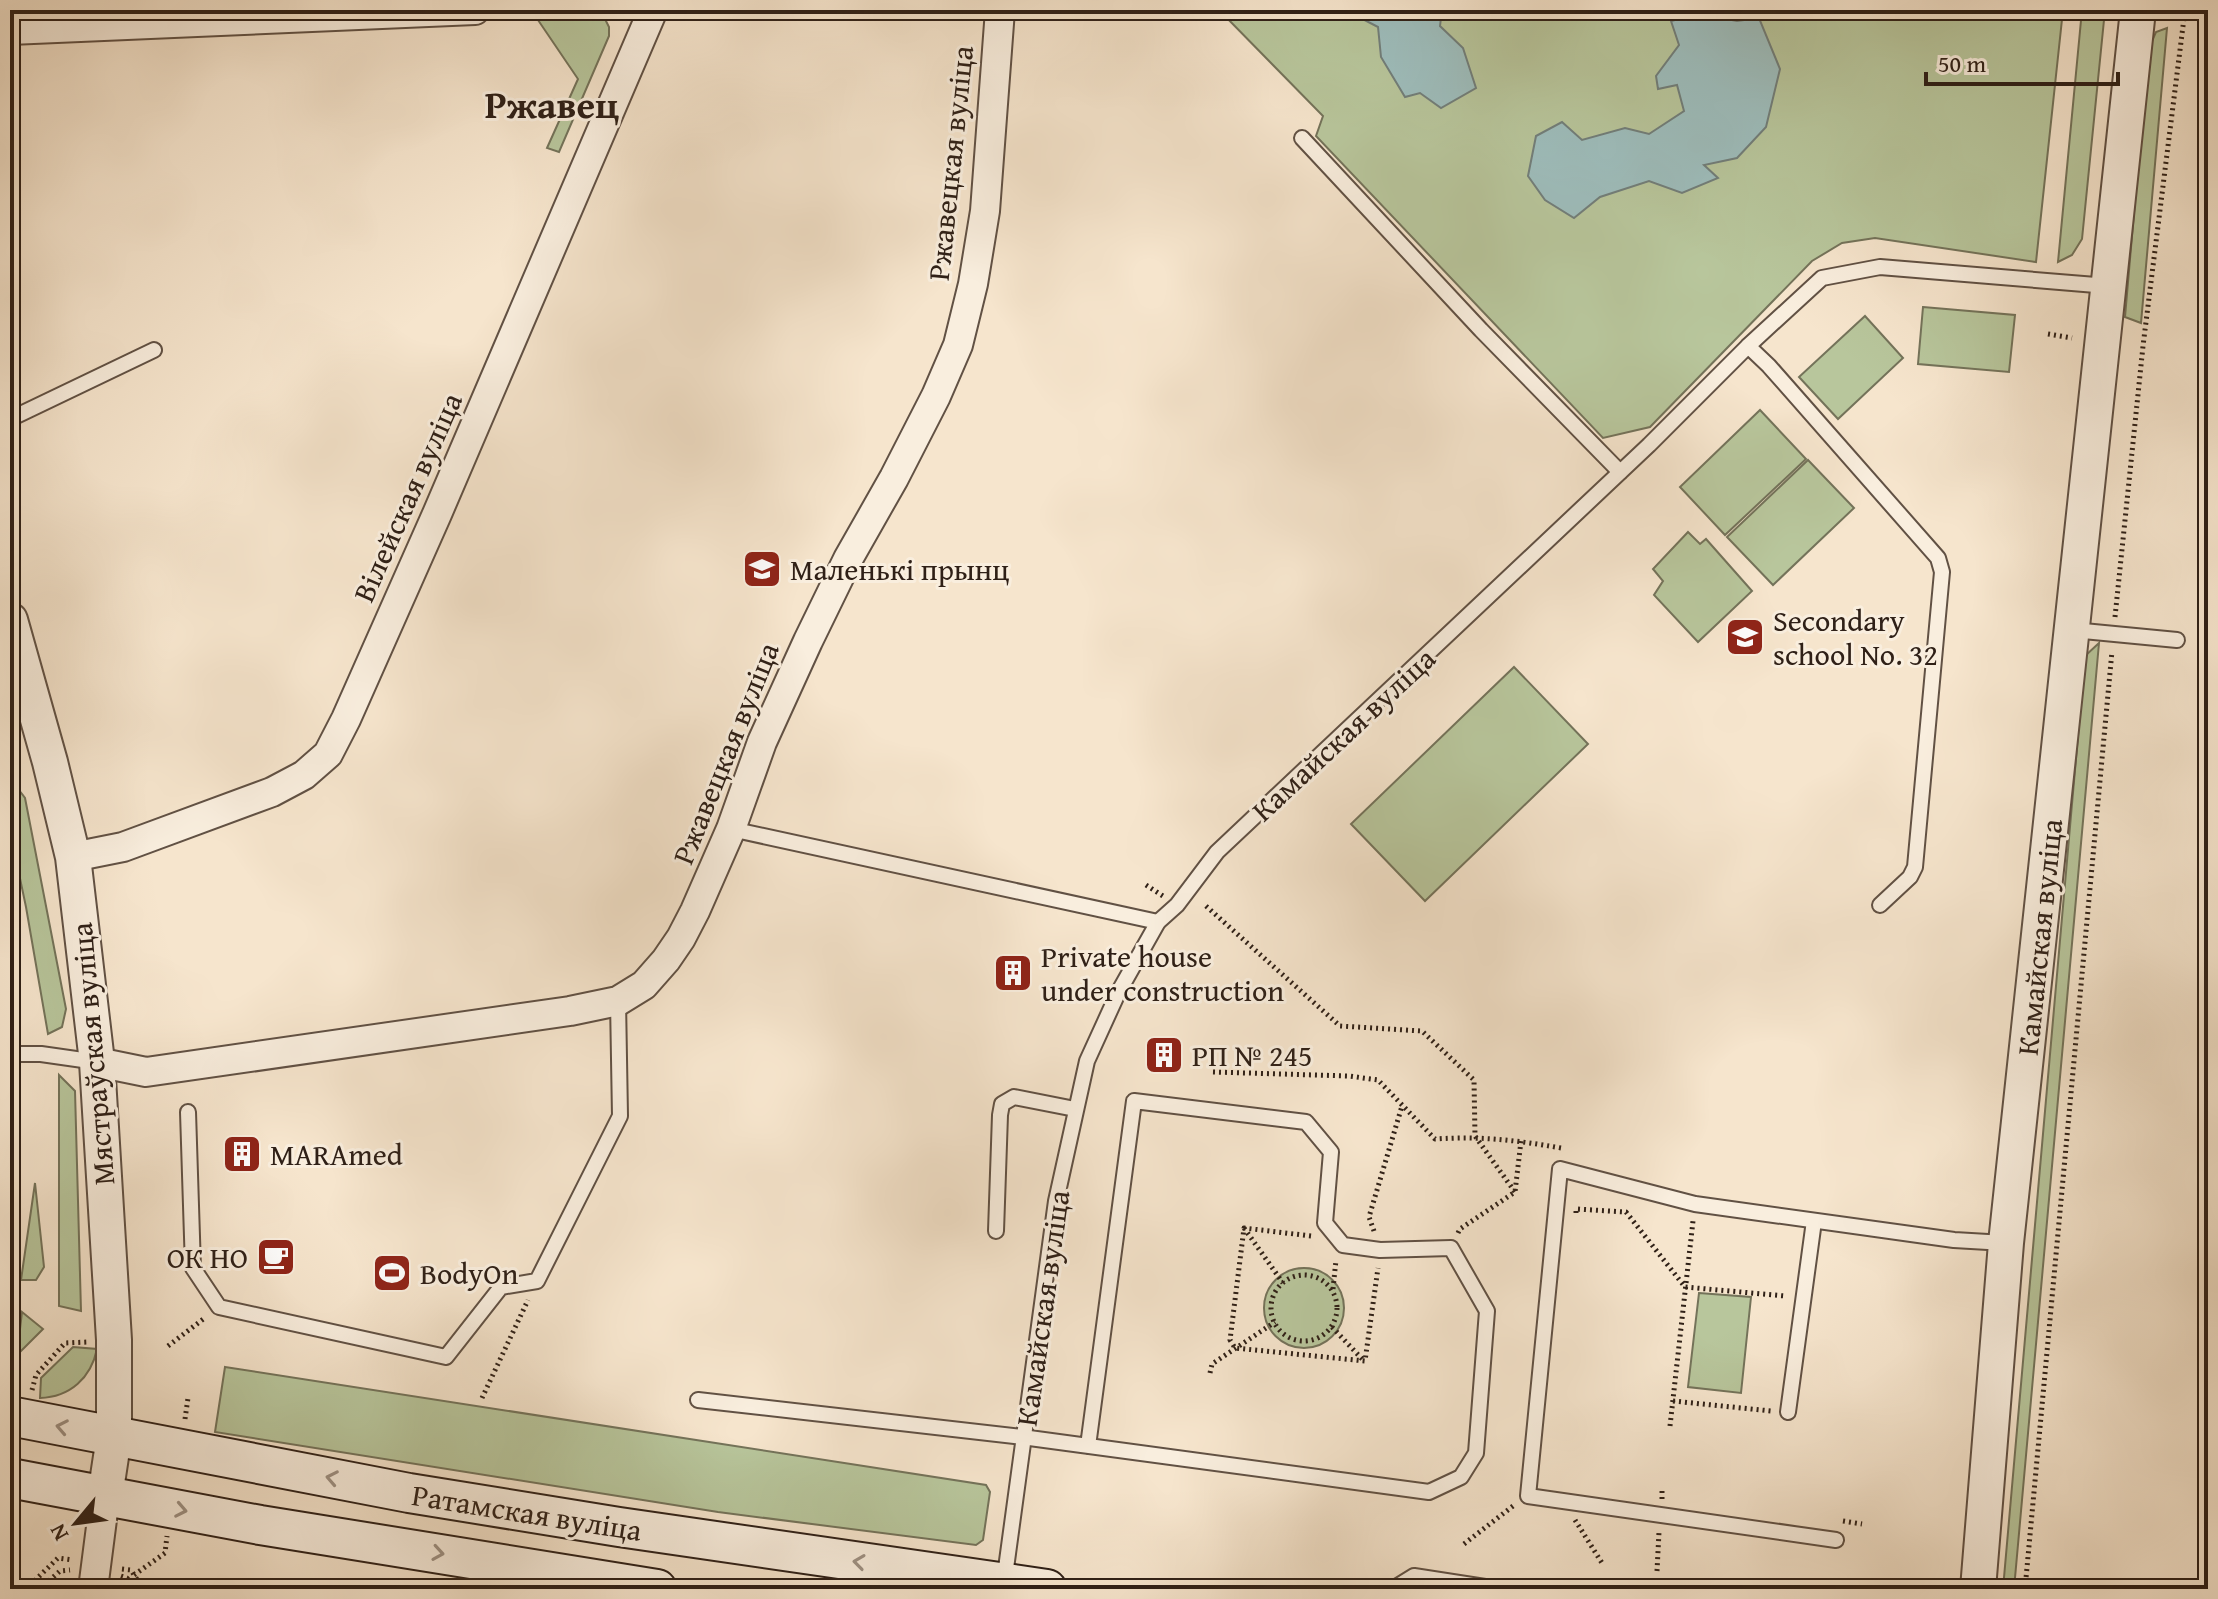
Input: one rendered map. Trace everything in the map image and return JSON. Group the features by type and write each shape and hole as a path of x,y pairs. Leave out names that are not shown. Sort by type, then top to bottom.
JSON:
{"main road":[{"name":"Ратамская вуліца","path":"20,1407 114,1437 409,1493 1047,1589"},
{"name":"Ратамская вуліца","path":"10,1478 276,1527 657,1589"}],"street":[{"path":"10,30 475,10"},
{"name":"Вілейская вуліца","path":"73,857 123,847 272,792 304,775 328,754 431,527 653,10"},
{"name":"Ржавецкая вуліца","path":"97,1062 146,1072 570,1011 618,1001 644,985 666,960 695,911 731,829 762,742 808,641 848,559 901,464 958,345 973,284 985,211 1000,10"},
{"name":"Камайская вуліца","path":"1978,1589 2006,1243 2138,10"},
{"name":"Мястраўская вуліца","path":"10,620 73,857 97,1062 114,1340 114,1437 105,1496"},
{"path":"95,1576 105,1496"}],"lane":[{"path":"1302,138 1481,330 1620,472"},
{"name":"Камайская вуліца","path":"1004,1583 1056,1201 1087,1061 1118,993 1158,922 1177,905 1217,852 1822,278 1880,267 2108,286"},
{"path":"1748,346 1938,558 1942,572 1915,867 1910,877 1880,905"},
{"path":"10,419 154,350"},
{"path":"2073,630 2177,640"},
{"path":"731,829 1158,922"},
{"path":"188,1112 193,1268 219,1307 446,1357 501,1287 537,1281 620,1116 618,1001"},
{"path":"10,1054 41,1054 97,1062"},
{"path":"996,1231 1002,1104 1014,1097 1075,1109"},
{"path":"698,1400 1022,1437 1088,1446 1429,1492 1461,1477 1476,1453 1487,1311 1451,1248 1380,1250 1343,1245 1325,1223 1331,1152 1306,1122 1134,1101 1088,1446"},
{"path":"1836,1540 1528,1496 1560,1169 1695,1204 1954,1240 2006,1243"},
{"path":"1788,1412 1814,1221"},
{"path":"1393,1589 1414,1576 1498,1589"}],"path":[{"path":"2025,1589 2113,633 2143,346 2185,10"},
{"path":"2048,334 2072,338"},
{"path":"2129,344 2143,346"},
{"path":"1206,906 1340,1026 1422,1031 1474,1080 1475,1136 1515,1192"},
{"path":"1213,1072 1349,1076 1378,1080 1435,1139 1475,1136 1564,1148 1560,1169"},
{"path":"1365,1361 1380,1250 1369,1217 1402,1106"},
{"path":"1451,1248 1460,1229 1515,1192 1521,1141"},
{"path":"1670,1426 1695,1204"},
{"path":"1575,1225 1576,1209 1626,1212 1685,1287 1803,1298"},
{"path":"1244,1228 1313,1236 1325,1223"},
{"path":"1244,1228 1283,1283"},
{"path":"1235,1348 1230,1340 1244,1228"},
{"path":"1311,1275 1329,1286 1338,1306 1337,1317 1325,1334 1315,1340 1304,1341 1283,1334 1275,1322 1271,1304 1283,1283 1289,1278 1311,1275"},
{"path":"482,1398 537,1281"},
{"path":"10,1360 19,1289"},
{"path":"168,1346 219,1307"},
{"path":"1210,1373 1212,1364 1275,1322"},
{"path":"1332,1327 1365,1361"},
{"path":"20,1407 36,1375 65,1343 114,1340"},
{"path":"1235,1348 1365,1361"},
{"path":"183,1430 188,1398"},
{"path":"1673,1401 1788,1412"},
{"path":"1648,1494 1662,1496"},
{"path":"1831,1520 1862,1524"},
{"path":"134,1575 165,1553 166,1543"},
{"path":"26,1589 58,1558 95,1576"},
{"path":"1260,1580 1260,1589"}],"green space":[{"path":"1219,10 2063,10 2036,262 1875,238 1842,243 1812,261 1650,427 1603,438 1316,136 1323,116"},
{"path":"2082,10 2105,10 2082,239 2072,255 2058,262"},
{"path":"605,19 609,36 559,152 547,148 578,79 538,20"},
{"path":"2167,28 2141,323 2125,317 2148,50 2156,32"},
{"path":"1923,307 2015,315 2009,372 1918,364"},
{"path":"1865,316 1903,358 1838,419 1799,377"},
{"path":"1760,410 1806,459 1725,535 1680,487"},
{"path":"1808,460 1854,508 1773,585 1727,537"},
{"path":"1688,532 1700,544 1706,539 1752,591 1698,642 1654,595 1663,581 1653,569"},
{"path":"2099,643 2014,1589 2003,1589 2085,656"},
{"path":"1514,667 1588,744 1425,901 1351,824"},
{"path":"10,787 19,790 25,798 66,1009 62,1027 48,1034 10,831"},
{"path":"59,1075 75,1091 81,1311 59,1306"},
{"path":"35,1183 44,1267 36,1280 21,1280"},
{"path":"1304,1268 1319,1271 1332,1280 1341,1293 1344,1308 1341,1323 1332,1336 1319,1345 1304,1348 1289,1345 1276,1336 1267,1323 1264,1308 1267,1293 1276,1280 1289,1271"},
{"path":"1699,1293 1751,1297 1741,1393 1688,1387"},
{"path":"22,1312 43,1329 17,1355"},
{"path":"73,1347 97,1349 90,1369 70,1390 40,1398 41,1378"},
{"path":"225,1367 986,1485 990,1492 983,1540 976,1545 718,1512 215,1432"}],"water":[{"path":"1442,10 1440,26 1463,48 1476,88 1441,108 1420,93 1405,97 1381,57 1378,27 1349,12"},
{"path":"1700,14 1737,21 1759,18 1780,69 1766,127 1737,158 1704,165 1718,178 1682,193 1649,181 1600,197 1574,218 1545,200 1528,176 1536,136 1562,122 1582,140 1625,128 1649,134 1684,111 1677,85 1658,89 1656,76 1679,45 1671,21"}],"place":[{"name":"Маленькі прынц","path":"762,569"},
{"name":"Secondary school No. 32","path":"1745,637"},
{"name":"Private house under construction","path":"1013,973"},
{"name":"РП № 245","path":"1164,1055"},
{"name":"MARAmed","path":"242,1154"},
{"name":"ОК НО","path":"276,1257"},
{"name":"BodyOn","path":"392,1273"}],"district":[{"name":"Ржавец","path":"552,104"}]}
